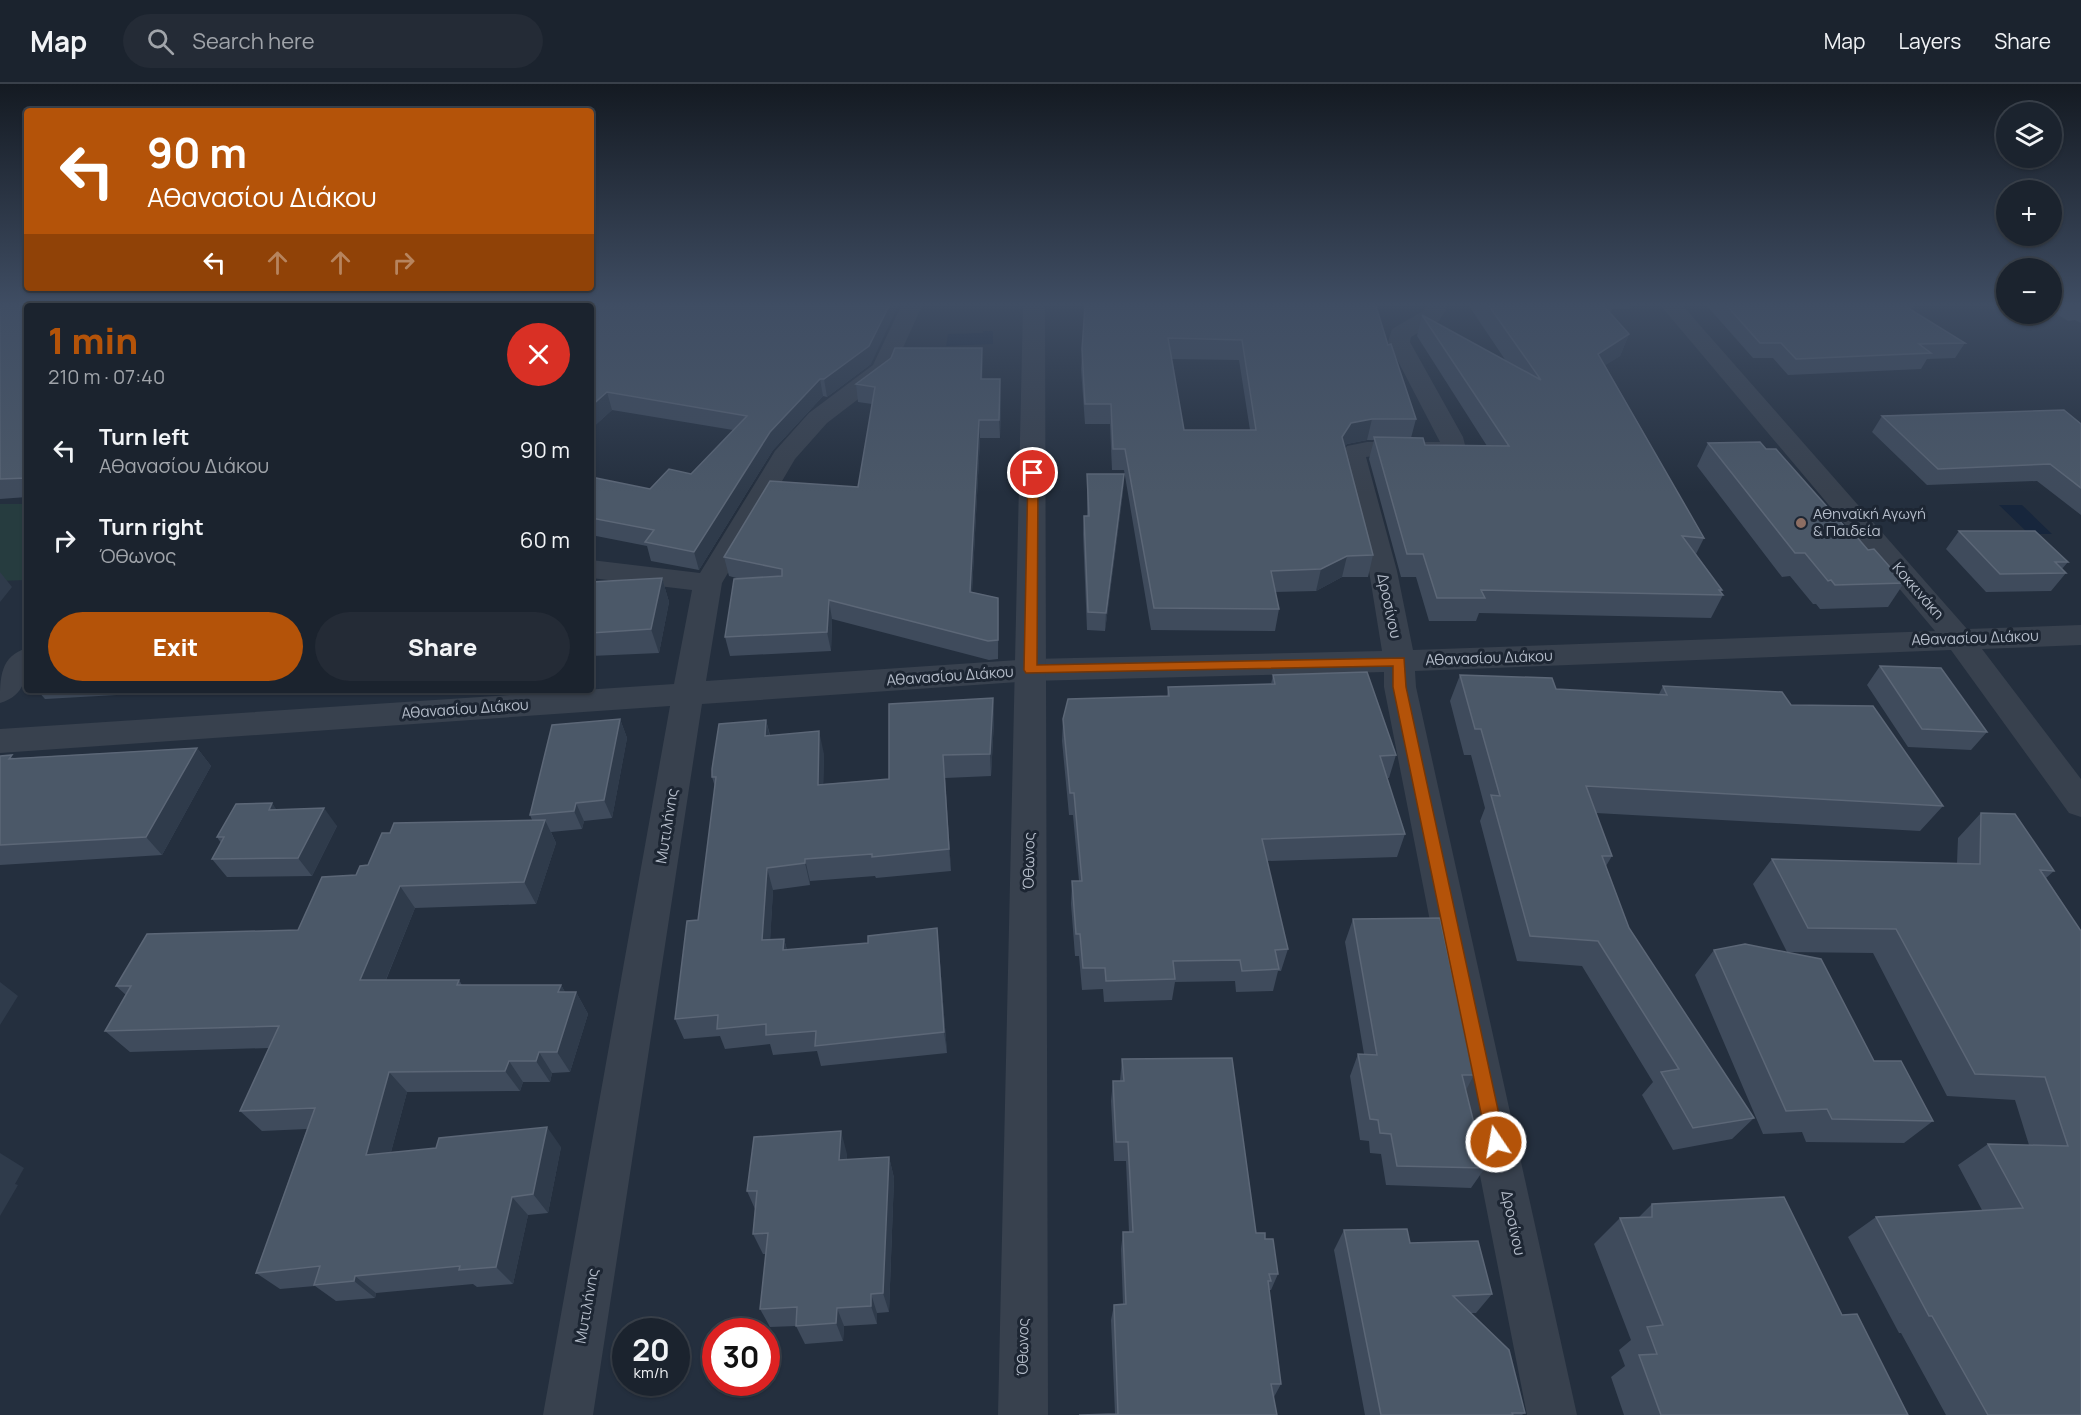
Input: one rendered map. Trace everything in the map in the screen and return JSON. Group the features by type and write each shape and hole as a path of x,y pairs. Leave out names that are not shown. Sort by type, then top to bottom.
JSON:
{"street":[{"name":"Μυτιλήνης","path":"568,1415 708,583 784,456 818,418 884,368"},
{"name":"Όθωνος","path":"1023,1415 1033,368"},
{"name":"Δροσίνου","path":"1414,368 1451,437 1453,445 1444,449 1367,449 1356,451 1353,457 1393,616 1400,661 1400,687 1552,1415"},
{"name":"Κοκκινάκη","path":"1725,368 1959,639 2081,804"},
{"path":"594,569 708,583"},
{"name":"Αθανασίου Διάκου","path":"0,741 1031,670 1400,661 2081,635"},
{"path":"0,692 24,662"}],"green space":[{"path":"0,504 24,504 24,580 0,581"}],"water":[{"path":"1999,505 2022,505 2052,534 2029,534"}],"building":[{"path":"0,368 24,368 24,478 0,479"},
{"path":"594,368 839,368 824,379 820,379 770,432 694,552 645,542 654,530 594,519 594,478 650,489 669,469 691,474 747,416 607,392 594,403"},
{"path":"877,368 981,368 981,379 1000,379 999,420 979,420 970,592 998,598 998,640 988,641 829,600 827,632 725,637 734,579 782,576 782,569 724,557 770,481 858,487 875,387 856,384"},
{"path":"1083,368 1173,368 1184,430 1256,430 1246,368 1399,368 1416,419 1372,419 1351,423 1342,437 1373,555 1347,556 1321,569 1271,571 1279,609 1154,608 1125,449 1113,449 1111,404 1085,404"},
{"path":"1457,368 1519,368 1541,380 1533,368 1606,368 1704,538 1682,536 1722,590 1719,590 1723,595 1481,590 1485,598 1437,598 1423,554 1407,554 1374,437 1423,438 1425,445 1509,446"},
{"path":"2064,410 2081,424 2081,488 2050,464 1938,469 1882,416"},
{"path":"1760,442 1766,449 1776,449 1853,536 1856,536 1868,550 1874,549 1904,583 1835,585 1831,580 1828,581 1805,553 1795,553 1708,443"},
{"path":"1087,474 1124,474 1106,613 1088,612 1084,516 1089,516"},
{"path":"1959,531 2035,531 2068,562 2055,562 2066,573 2000,574"},
{"path":"662,578 651,629 594,633 594,582"},
{"path":"1880,666 1941,668 1987,732 1922,729"},
{"path":"1367,672 1396,755 1380,756 1405,834 1262,839 1288,949 1275,950 1279,969 1242,971 1240,960 1173,961 1175,979 1106,981 1105,968 1083,968 1080,934 1076,934 1072,881 1082,881 1074,793 1070,793 1063,719 1068,699 1169,696 1168,687 1275,684 1273,675"},
{"path":"1460,675 1552,678 1556,689 1667,695 1663,686 1782,692 1791,705 1873,706 1943,806 1586,786 1612,856 1602,856 1629,928 1754,1118 1693,1128 1661,1072 1679,1069 1598,941 1530,936 1491,795 1500,796 1481,729 1475,729"},
{"path":"993,698 990,754 943,755 949,849 872,857 872,854 805,859 805,863 767,868 762,940 784,939 783,950 868,943 868,936 937,928 944,1032 815,1046 816,1031 766,1035 766,1024 717,1029 718,1015 675,1019 687,921 698,920 716,777 712,777 712,769 719,724 766,720 765,736 819,731 818,785 889,779 889,704"},
{"path":"620,719 604,800 576,803 574,811 530,815 552,725"},
{"path":"197,748 146,837 0,845 0,756 12,755 9,759"},
{"path":"272,803 269,810 324,808 298,858 212,859 224,837 217,837 236,804"},
{"path":"1981,813 2015,814 2054,871 2040,870 2081,931 2081,1415 1988,1415 1932,1316 1929,1316 1876,1217 2023,1208 1988,1144 2068,1146 2045,1077 1975,1074 1896,929 1808,928 1772,859 1980,864"},
{"path":"545,820 524,882 400,886 360,980 459,980 457,985 561,985 558,992 576,992 557,1052 539,1052 536,1061 509,1061 505,1071 389,1072 366,1155 436,1148 439,1138 547,1127 533,1194 512,1197 496,1267 459,1270 460,1266 355,1276 354,1281 314,1285 320,1266 256,1273 315,1108 240,1111 279,1026 105,1031 131,986 116,986 147,934 298,930 322,877 356,875 360,866 368,865 382,833 390,833 394,823"},
{"path":"1440,918 1474,1075 1462,1075 1485,1168 1397,1166 1391,1134 1380,1133 1378,1120 1370,1119 1358,1054 1377,1055 1353,919"},
{"path":"1745,944 1821,959 1874,1061 1901,1061 1933,1121 1832,1119 1827,1109 1786,1111 1714,950"},
{"path":"1232,1058 1256,1233 1265,1233 1265,1239 1273,1239 1278,1274 1269,1274 1271,1281 1268,1281 1281,1384 1271,1384 1277,1415 1079,1415 1118,1414 1114,1305 1126,1304 1123,1232 1133,1232 1128,1142 1116,1142 1113,1081 1124,1081 1122,1059"},
{"path":"841,1131 839,1160 889,1157 883,1293 871,1294 871,1306 837,1308 836,1323 796,1326 797,1307 760,1309 768,1233 753,1234 757,1191 747,1191 754,1137"},
{"path":"1784,1197 1842,1315 1857,1314 1908,1415 1661,1415 1639,1355 1657,1354 1647,1327 1663,1325 1620,1218 1652,1217 1652,1204"},
{"path":"1407,1229 1410,1243 1478,1241 1492,1294 1453,1296 1509,1350 1525,1413 1512,1413 1513,1415 1381,1415 1344,1230"}],"place":[{"name":"Αθηναϊκή Αγωγή & Παιδεία","path":"1801,523"}],"route":[{"path":"1033,473 1031,670 1400,661 1400,687 1496,1142"}]}
